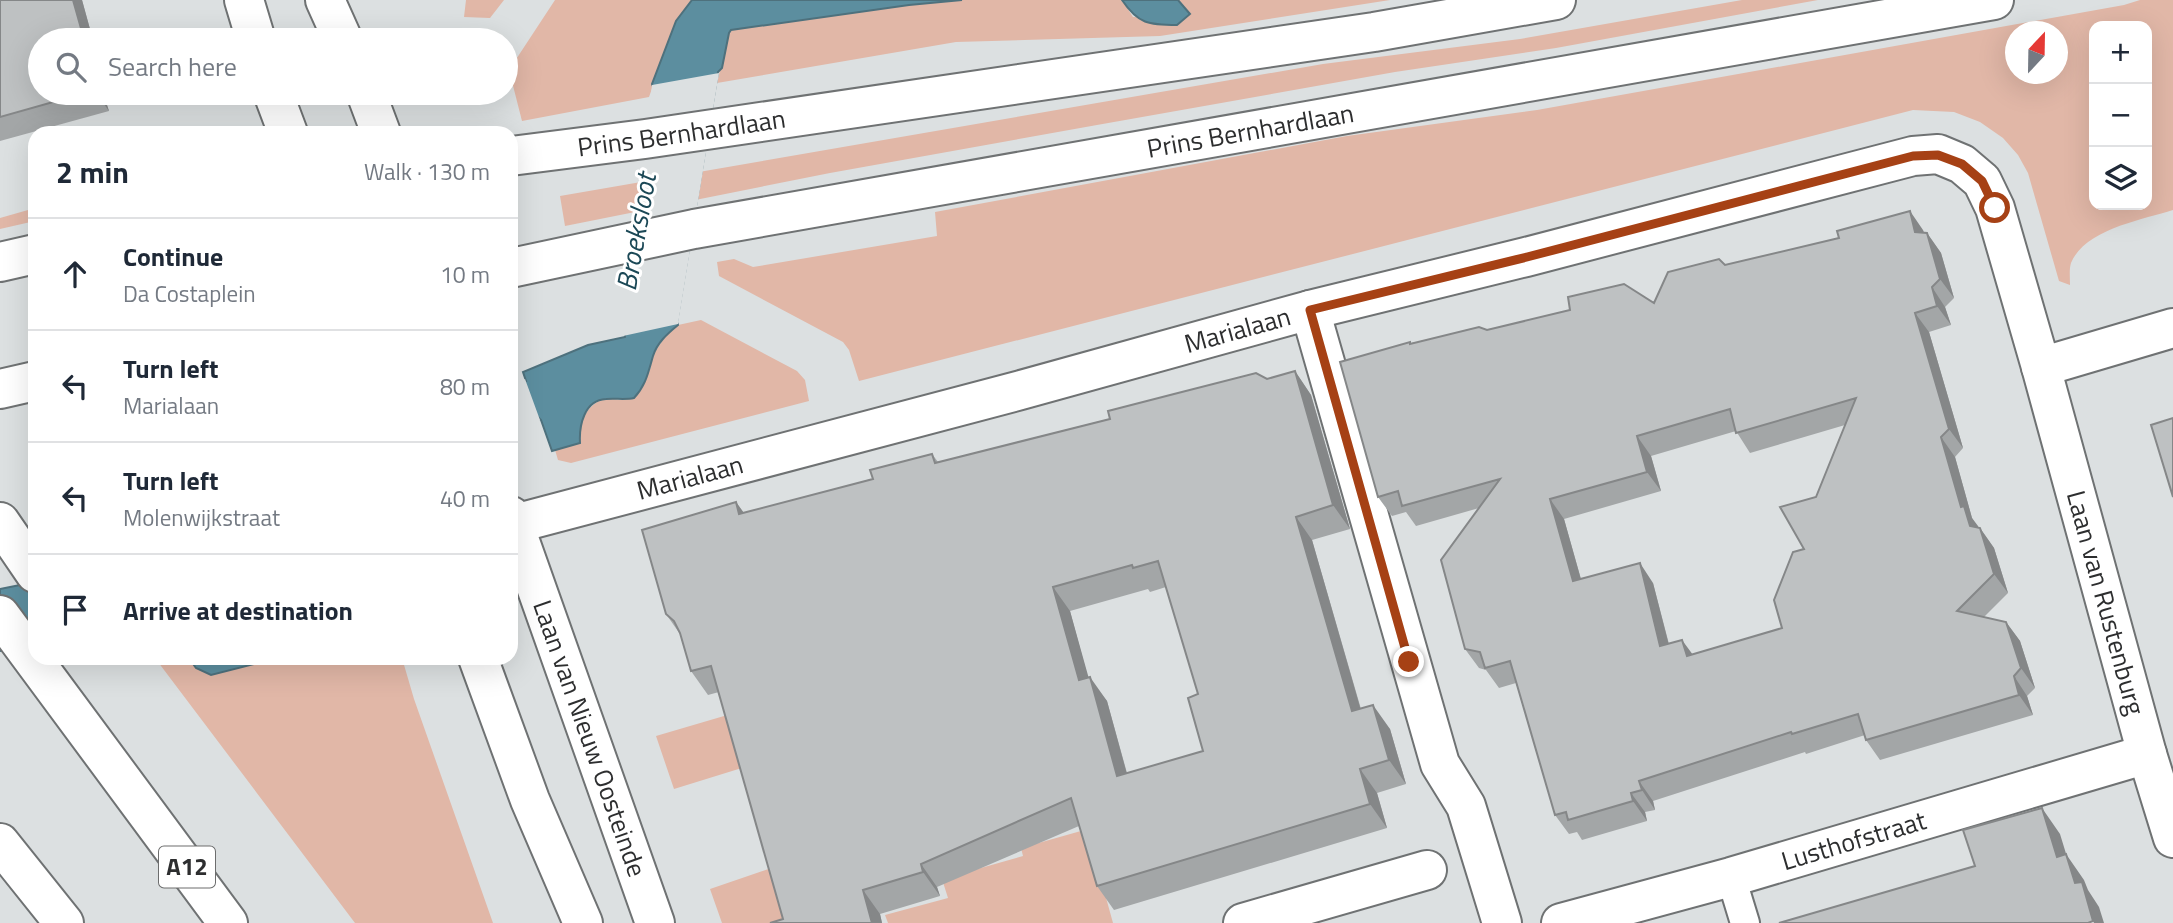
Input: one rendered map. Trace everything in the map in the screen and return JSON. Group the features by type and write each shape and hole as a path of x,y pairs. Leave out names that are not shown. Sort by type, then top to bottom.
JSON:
{"main road":[{"path":"243,0 252,28"},
{"path":"325,0 338,28"},
{"name":"Prins Bernhardlaan","path":"518,155 645,139 1374,32 1556,0"},
{"name":"Prins Bernhardlaan","path":"518,267 694,229 1994,0"},
{"path":"278,105 285,126"},
{"path":"370,105 378,126"},
{"name":"Marialaan","path":"518,518 1007,393 1310,310 1527,257 1913,156 1938,155 1962,164"},
{"name":"Laan van Rustenburg","path":"1962,164 1982,181 1995,208 2147,754 2173,838"},
{"path":"0,262 28,256"},
{"path":"1310,310 1440,764 1466,806 1502,923"},
{"path":"2041,367 2173,328"},
{"path":"0,389 28,383"},
{"path":"5,530 28,563"},
{"name":"Laan van Nieuw Oosteinde","path":"518,537 655,923"},
{"name":"A12","path":"0,615 28,650"},
{"name":"A12","path":"40,665 228,923"},
{"path":"481,665 530,800 583,923"},
{"name":"Lusthofstraat","path":"1561,923 1731,877 2147,754"},
{"path":"0,843 64,923"},
{"path":"1243,923 1427,870"}],"lane":[{"path":"1731,877 1745,923"}],"shaded area":[{"path":"466,0 504,0 490,18 464,17"},
{"path":"555,0 692,0 662,60 649,97 522,121 518,105 518,56"},
{"path":"962,0 1122,0 1133,17 1190,14 1178,0 1390,0 1160,36 956,42 717,83 731,30"},
{"path":"1742,0 1818,0 830,173 565,226 560,196 1323,64 1520,39"},
{"path":"2140,0 2173,0 2173,210 2131,222 2088,242 2078,251 2071,263 2070,285 2059,281 2028,173 2018,155 2003,138 1980,122 1954,112 1913,110 859,381 849,350 843,342 719,276 717,262 734,259 753,267 937,236 935,212 1347,136 1537,110 2005,26 2005,84 2068,84 2068,21 2035,21"},
{"path":"28,210 28,223 0,229 0,218"},
{"path":"701,320 797,371 805,380 809,401 571,463 558,460 555,450 579,443 582,422 591,407 603,398 624,400 650,370 653,355 666,335 678,325"},
{"path":"160,665 194,665 211,675 250,665 404,665 493,923 355,923"},
{"path":"823,687 745,767 674,789 656,736"},
{"path":"1102,825 1100,876 1113,923 888,923 885,915 948,898 942,879 1023,856 1021,848"},
{"path":"774,867 803,923 722,923 710,889"}],"water":[{"path":"692,0 962,0 731,30 722,68 718,72 678,325 657,347 644,383 634,398 599,400 584,415 580,443 552,451 541,420 518,396 518,385 526,381 523,372 588,345 625,337 654,89 652,84 676,21"},
{"path":"1122,0 1178,0 1190,14 1177,25 1145,22 1133,14"},
{"path":"28,583 28,645 0,651 0,589"},
{"path":"194,665 250,665 211,675"}],"pier":[{"path":"719,73 678,324 623,336 652,85"},
{"path":"525,379 540,420 518,432 518,382"}],"building":[{"path":"0,0 73,0 81,28 28,28 28,105 42,105 0,117"},
{"path":"1910,211 1915,232 1927,233 1940,279 1932,287 1937,306 1915,313 1949,429 1941,437 1961,507 1964,506 1970,526 1980,528 1994,574 1957,611 2006,622 2021,668 2014,676 2019,695 1866,740 1858,714 1792,734 1791,732 1639,781 1642,790 1631,793 1633,801 1568,820 1566,812 1555,815 1510,661 1485,668 1480,652 1465,649 1441,560 1500,479 1402,506 1398,491 1378,497 1340,362 1410,342 1479,327 1487,330 1570,310 1568,297 1624,284 1654,303 1668,272 1719,259 1725,265 1839,238 1837,231","holes":["1856,398 1816,497 1780,507 1804,549 1793,552 1774,600 1782,628 1687,656 1682,640 1660,646 1640,563 1573,581 1550,499 1647,472 1637,436 1730,409 1736,433"]},
{"path":"1295,371 1333,505 1296,517 1352,711 1373,705 1389,760 1360,769 1370,804 1097,886 1071,798 921,864 923,872 863,890 872,923 770,923 783,919 711,666 691,671 680,633 674,621 666,614 642,530 736,502 739,514 873,479 870,470 932,454 935,463 1110,419 1108,411 1256,373 1267,379","holes":["1158,561 1198,694 1188,698 1203,751 1117,776 1090,677 1079,680 1053,587 1132,565 1133,568"]},
{"path":"2173,418 2173,497 2151,425"},
{"path":"2042,808 2057,857 2066,854 2075,883 2082,882 2093,921 1779,923 1975,866 1963,830"}],"route":[{"path":"1409,662 1310,310 1527,257 1913,156 1938,155 1962,164 1982,181 1995,208"}],"water label":[{"name":"Broeksloot","path":"636,232"}]}
